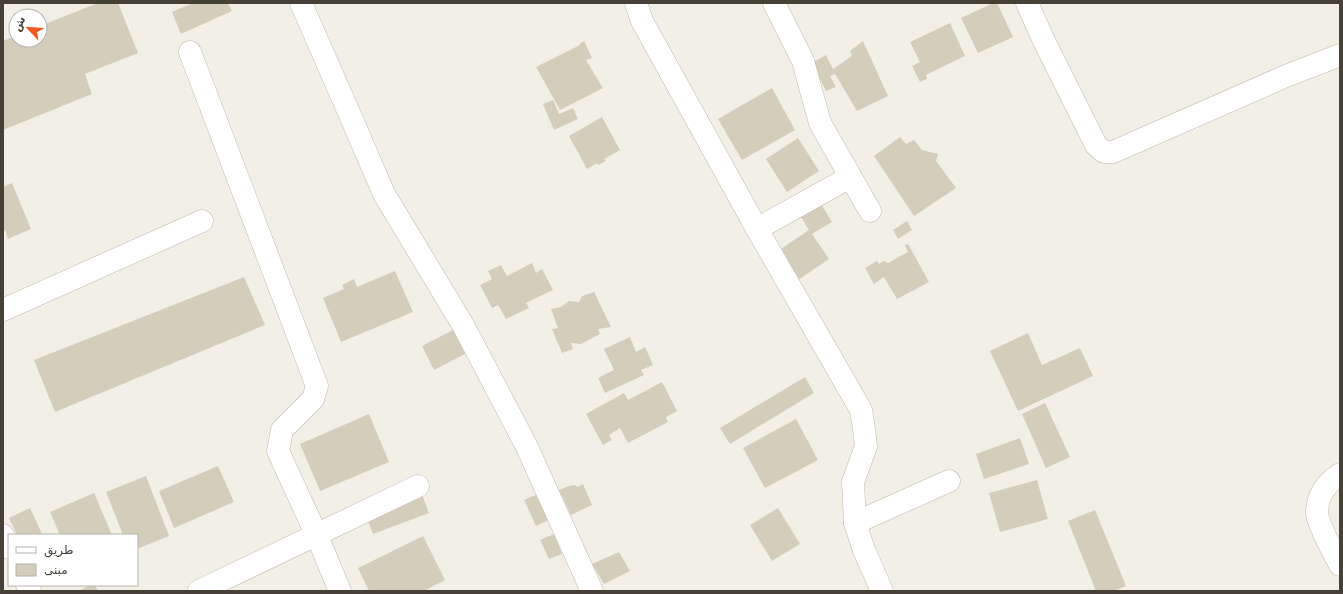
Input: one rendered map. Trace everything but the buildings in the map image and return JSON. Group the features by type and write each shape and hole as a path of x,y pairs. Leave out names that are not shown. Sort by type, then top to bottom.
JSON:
{"street":[{"path":"301,3 384,194 463,325 478,353 526,445 592,591"},
{"path":"636,3 642,21 757,229 861,410 866,446 853,482 855,523 864,550 882,591"},
{"path":"774,3 803,61 820,123 870,212"},
{"path":"1027,3 1044,41 1096,145 1104,152 1113,152 1286,76 1340,55"},
{"path":"190,52 317,386 313,399 282,430 278,451 317,536 340,591"},
{"path":"757,229 850,177"},
{"path":"3,310 202,221"},
{"path":"1340,474 1334,478 1321,493 1316,513 1340,566"},
{"path":"855,523 950,480"},
{"path":"199,591 317,536 418,486"},
{"path":"3,535 8,546"}]}
